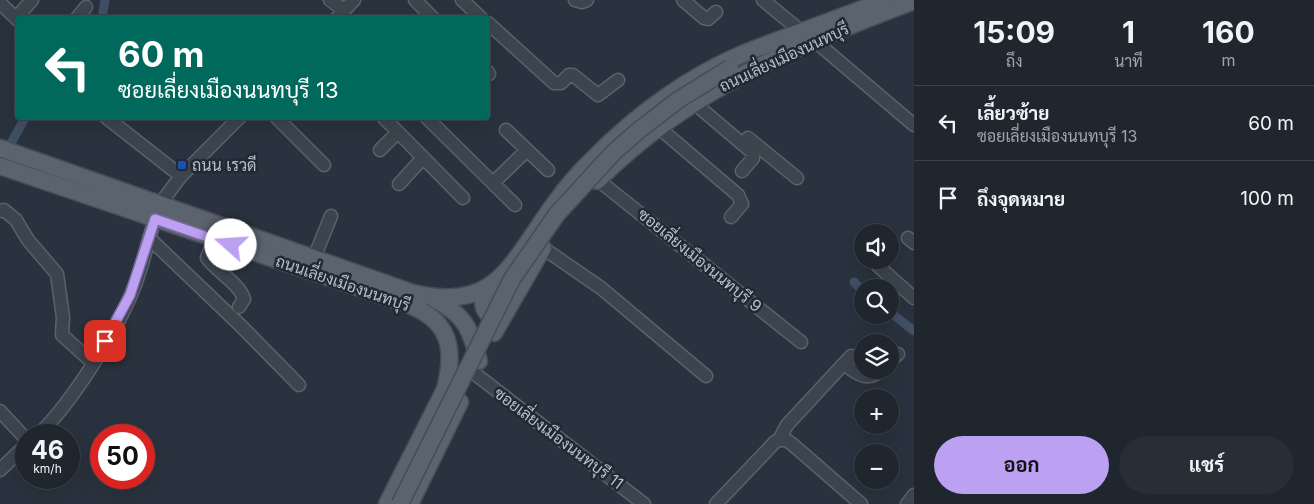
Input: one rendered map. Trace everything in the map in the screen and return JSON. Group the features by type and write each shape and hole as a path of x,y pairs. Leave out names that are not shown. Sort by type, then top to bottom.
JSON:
{"main road":[{"name":"ถนนเลี่ยงเมืองนนทบุรี","path":"410,504 510,302 565,216 598,180 658,127 693,102 809,37 885,0"},
{"name":"ถนนเลี่ยงเมืองนนทบุรี","path":"432,298 464,296 490,285 512,262 577,175 610,142 676,91 714,68 769,44 809,37 914,1"},
{"path":"400,504 512,280 557,214 614,152 638,131 678,100 769,44"},
{"name":"ถนนเลี่ยงเมืองนนทบุรี","path":"0,148 158,211 214,239 421,310 432,316 446,334 451,356 446,389 387,504"},
{"name":"ถนนเลี่ยงเมืองนนทบุรี","path":"7,169 158,211 314,258 432,298 454,309 469,330 477,367"},
{"path":"490,285 482,302 483,308 487,313 492,314 510,302"},
{"path":"446,334 462,342 467,337 469,330"}],"street":[{"path":"20,15 32,0"},
{"path":"330,0 340,14 354,0"},
{"path":"415,0 429,15"},
{"path":"462,0 478,15"},
{"path":"575,0 582,2 587,0"},
{"path":"683,0 704,18 708,19 716,12"},
{"path":"763,0 914,125"},
{"path":"0,3 15,17"},
{"path":"79,15 86,7"},
{"path":"490,25 554,83 561,82 569,75 573,75 598,95 618,80"},
{"path":"693,102 733,135 754,156 742,171"},
{"path":"110,120 181,176"},
{"path":"48,424 61,409 92,362 130,295 158,211 181,176 237,120"},
{"path":"279,120 324,165"},
{"path":"386,120 463,198"},
{"path":"429,120 515,205"},
{"path":"658,127 738,195 742,204 731,217"},
{"path":"506,130 548,170"},
{"path":"380,150 398,132"},
{"path":"733,135 739,132 743,133 797,178"},
{"path":"493,183 527,150"},
{"path":"399,184 423,158"},
{"name":"ซอยเลี่ยงเมืองนนทบุรี 9","path":"598,180 800,342"},
{"path":"0,211 4,210 16,220 28,240 57,274 63,317 62,335 92,362"},
{"path":"314,258 331,216"},
{"path":"149,238 240,325 299,386"},
{"path":"214,239 207,258 214,268 242,293 244,299 239,307"},
{"path":"543,248 601,288 706,376"},
{"path":"881,269 914,298"},
{"path":"716,504 779,440 787,426 847,360 854,367"},
{"name":"ซอยเลี่ยงเมืองนนทบุรี 11","path":"477,367 644,504"},
{"path":"0,411 15,427"},
{"path":"779,440 786,440 792,444 861,504"},
{"path":"0,470 15,456"},
{"path":"907,504 914,495"}],"waterway":[{"path":"102,15 105,0"},
{"path":"6,152 24,120"},
{"path":"899,319 914,331"}],"place":[{"name":"ถนน เรวดี","path":"182,165"}],"route":[{"path":"105,341 130,295 155,219 231,245"}]}
